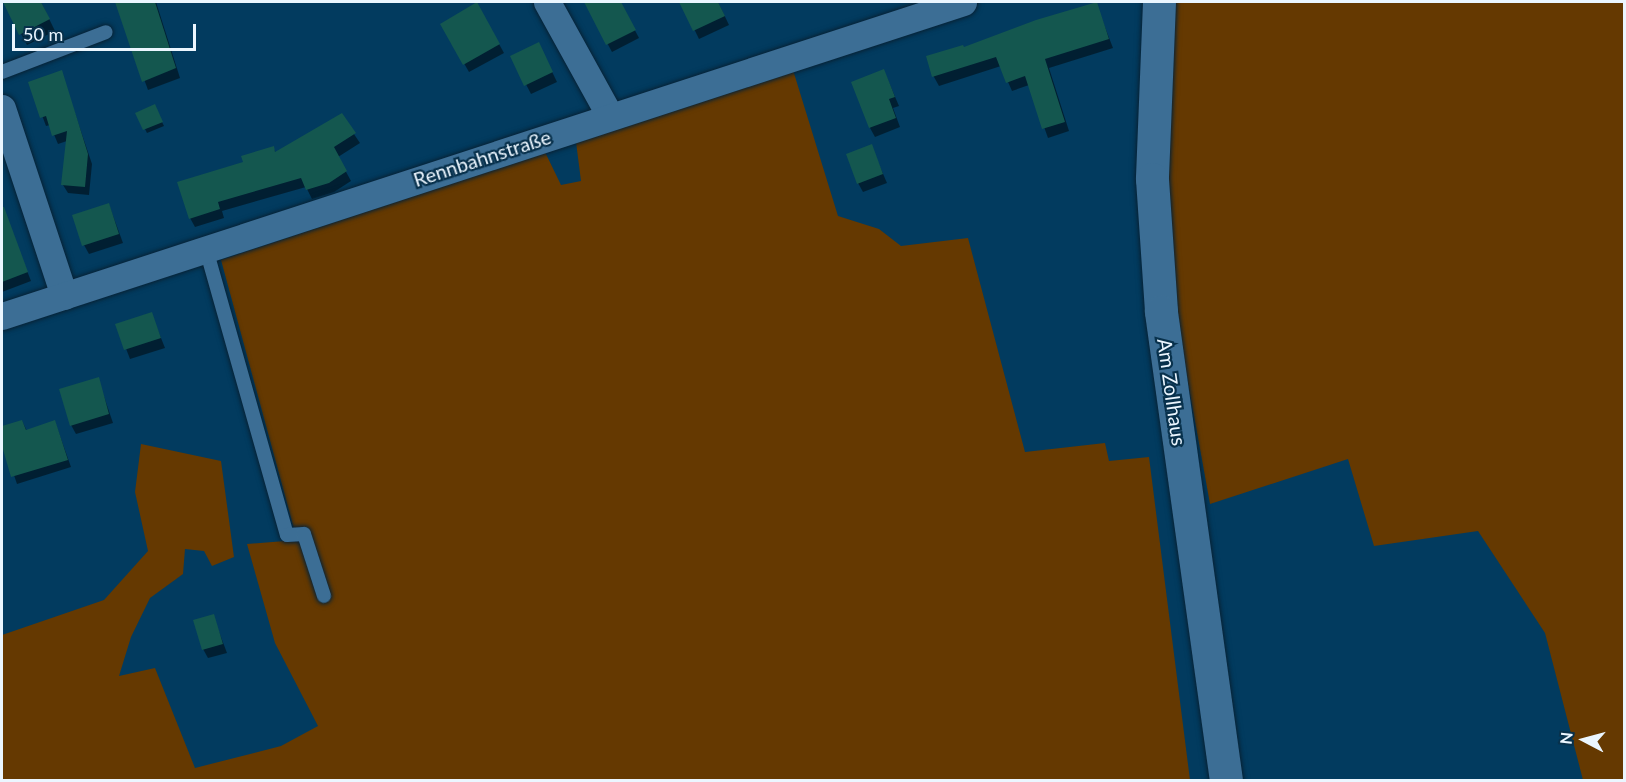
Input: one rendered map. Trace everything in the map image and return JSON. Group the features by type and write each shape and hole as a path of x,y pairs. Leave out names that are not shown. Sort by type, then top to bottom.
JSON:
{"street":[{"path":"547,2 610,116"},
{"name":"Rennbahnstraße","path":"2,316 963,2"},
{"name":"Am Zollhaus","path":"1159,2 1152,178 1161,312 1226,780"},
{"path":"2,108 64,296"}],"lane":[{"path":"2,72 106,32"},
{"path":"206,249 287,535 304,534 324,596"}],"shaded area":[{"path":"1174,2 1624,2 1624,780 1583,780 1545,633 1478,531 1374,546 1348,459 1210,504 1171,289 1166,115"},
{"path":"793,70 838,216 879,229 901,246 968,238 1025,452 1105,443 1109,461 1149,457 1190,780 2,780 2,635 104,600 148,551 135,492 141,444 221,461 234,557 212,566 204,551 185,549 183,574 150,598 131,637 119,676 155,668 195,768 281,746 318,726 275,643 247,544 297,540 221,260 545,152 561,185 581,181 576,142"}],"building":[{"path":"3,2 41,2 50,19 19,35"},
{"path":"115,2 155,2 176,68 142,82"},
{"path":"477,2 500,44 463,65 440,24"},
{"path":"584,2 621,2 636,30 606,45"},
{"path":"679,2 718,2 725,16 693,31"},
{"path":"1097,2 1109,39 1045,59 1065,122 1042,129 1025,76 1006,83 996,57 932,77 926,56 963,45 964,47 1036,20"},
{"path":"539,42 553,72 524,86 510,56"},
{"path":"884,69 895,97 889,99 896,118 869,128 851,82"},
{"path":"62,70 88,154 85,187 61,185 67,131 52,136 46,116 40,118 28,82"},
{"path":"155,104 163,122 143,130 135,113"},
{"path":"342,113 356,133 334,147 347,171 329,183 306,190 301,178 218,202 220,209 189,219 177,182 243,162 241,156 274,146 275,152"},
{"path":"872,144 883,174 857,184 846,154"},
{"path":"109,203 119,234 82,246 72,215"},
{"path":"2,207 4,207 28,272 2,282"},
{"path":"152,312 161,338 124,350 115,324"},
{"path":"99,377 109,414 70,426 59,389"},
{"path":"22,420 26,430 55,420 68,460 11,477 2,446 2,426"},
{"path":"214,614 223,644 202,650 193,620"}]}
